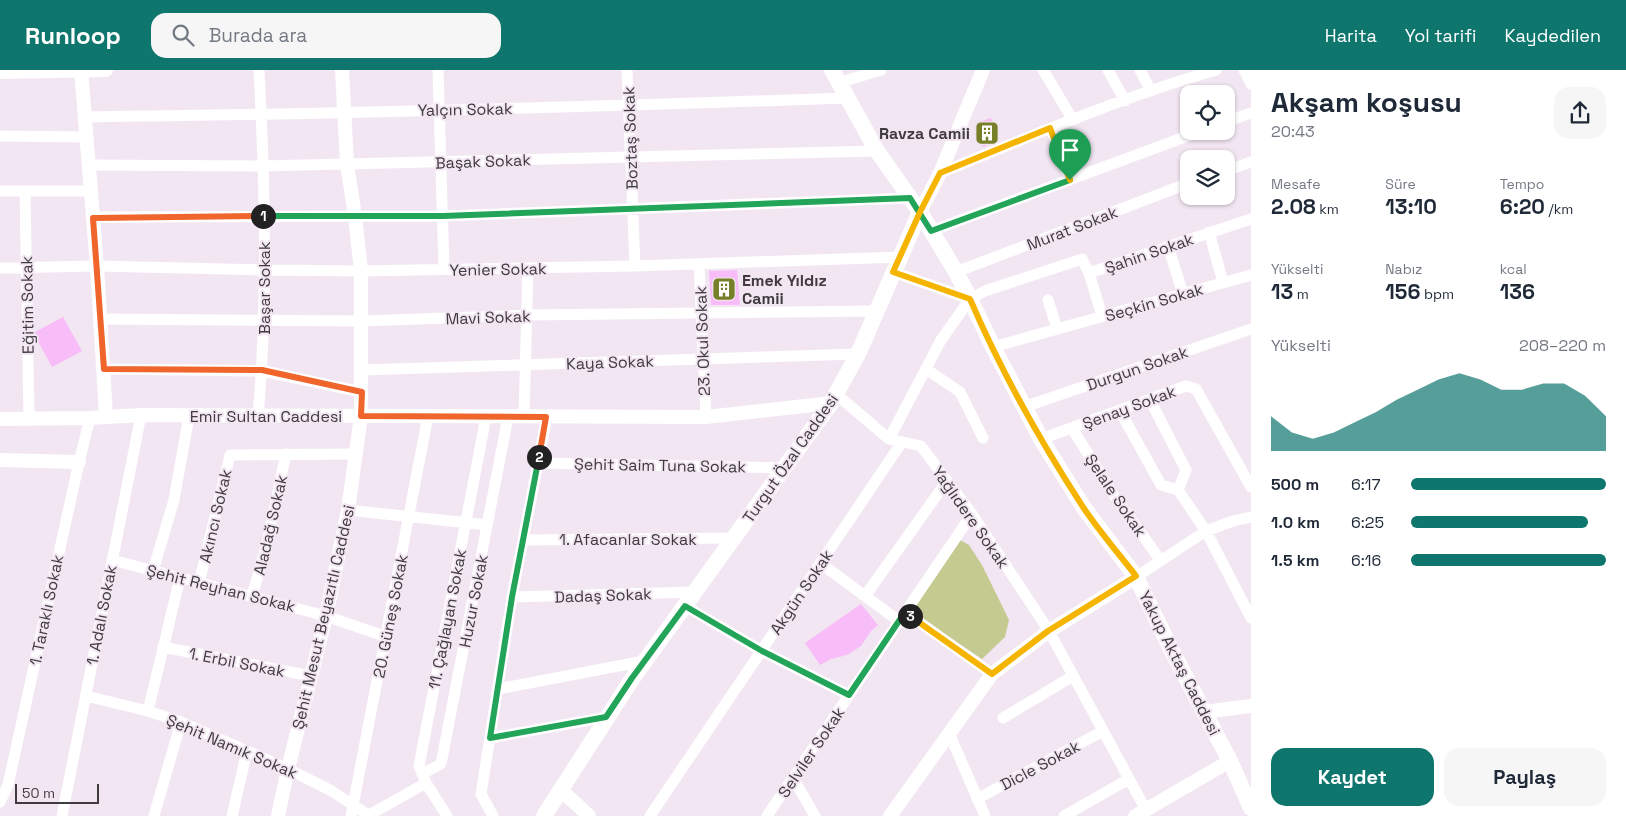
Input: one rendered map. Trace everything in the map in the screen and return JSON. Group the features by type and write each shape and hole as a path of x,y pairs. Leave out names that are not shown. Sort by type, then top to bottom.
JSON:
{"main road":[{"name":"Yakup Aktaş Caddesi","path":"839,83 877,151 920,212 956,272 992,347 1041,439 1084,508 1136,576 1230,761 1251,808"},
{"name":"Turgut Özal Caddesi","path":"544,816 606,717 644,661 833,398 858,354 920,212"}],"street":[{"path":"81,70 97,266 106,416"},
{"path":"0,72 106,70"},
{"name":"Başar Sokak","path":"258,416 262,370 265,270 259,70"},
{"name":"Şehit Mesut Beyazıtlı Caddesi","path":"278,816 326,616 348,510 361,416 361,271 347,164 342,70"},
{"path":"438,70 444,270"},
{"name":"Boztaş Sokak","path":"628,70 635,266"},
{"name":"Yalçın Sokak","path":"84,117 261,115 439,109 629,106 839,83 881,70"},
{"name":"Turgut Özal Caddesi","path":"920,212 940,173 983,70"},
{"path":"1043,70 1073,120"},
{"path":"1108,70 1125,101"},
{"path":"1140,70 1152,91"},
{"path":"940,173 1050,128 1152,91 1195,73 1216,70"},
{"path":"1244,70 1251,84"},
{"path":"1235,119 1251,113"},
{"path":"1050,128 1070,180"},
{"path":"0,136 86,137"},
{"path":"931,231 1180,139"},
{"name":"Başak Sokak","path":"88,164 262,166 877,151"},
{"path":"1235,167 1251,162"},
{"name":"Murat Sokak","path":"956,272 1180,186"},
{"path":"0,191 90,191"},
{"name":"Eğitim Sokak","path":"25,191 29,419"},
{"path":"93,218 443,216 910,198"},
{"name":"Şahin Sokak","path":"1102,316 1089,273 1209,232 1250,222"},
{"path":"1209,232 1223,282"},
{"path":"1168,246 1183,294"},
{"path":"889,439 942,340 970,299 985,291 1082,259 1089,273"},
{"name":"Yenier Sokak","path":"0,268 97,266 361,271 699,264 896,264"},
{"name":"23. Okul Sokak","path":"699,264 706,417"},
{"path":"896,264 970,299"},
{"path":"524,417 528,268"},
{"name":"Seçkin Sokak","path":"992,347 1251,274"},
{"path":"1048,300 1057,328"},
{"name":"Mavi Sokak","path":"100,319 362,321 528,315 876,311"},
{"name":"Durgun Sokak","path":"1024,407 1251,330"},
{"name":"Kaya Sokak","path":"362,370 858,354"},
{"path":"104,369 262,370 362,392"},
{"path":"926,369 960,392 983,438"},
{"name":"Şenay Sokak","path":"1041,439 1186,386 1196,388 1251,487"},
{"name":"Emir Sultan Caddesi","path":"0,419 90,418 141,415 706,417 833,398"},
{"name":"Yağlıdere Sokak","path":"833,398 889,439 921,446 972,514 1048,631 1129,779 1140,813"},
{"path":"1150,400 1186,470 1178,490"},
{"path":"1120,411 1161,485 1178,490 1206,531 1251,618"},
{"name":"1. Adalı Sokak","path":"62,816 141,415"},
{"path":"153,571 174,500 189,416"},
{"name":"20. Güneş Sokak","path":"351,816 387,638 428,416"},
{"name":"11. Çağlayan Sokak","path":"424,778 419,766 486,417"},
{"name":"Huzur Sokak","path":"424,778 441,764 508,417"},
{"path":"493,816 481,794 512,597 546,417"},
{"name":"1. Taraklı Sokak","path":"0,802 90,418"},
{"name":"Şelale Sokak","path":"1072,428 1113,494 1161,561"},
{"name":"Akgün Sokak","path":"650,816 902,442"},
{"name":"Aladağ Sokak","path":"252,596 266,547 286,454"},
{"name":"Akıncı Sokak","path":"199,583 230,455 356,454"},
{"path":"0,460 79,462"},
{"name":"Şehit Saim Tuna Sokak","path":"538,462 783,468"},
{"path":"865,596 947,481"},
{"path":"348,510 487,525"},
{"name":"Selviler Sokak","path":"767,816 972,514"},
{"path":"890,816 992,674 1048,631 1206,531 1251,517"},
{"name":"1. Afacanlar Sokak","path":"523,540 733,538"},
{"name":"Şehit Reyhan Sokak","path":"112,560 326,616 387,638"},
{"path":"820,563 865,596 992,674"},
{"path":"148,711 180,578"},
{"name":"Dadaş Sokak","path":"512,597 690,599"},
{"path":"690,599 762,651 849,695"},
{"name":"1. Erbil Sokak","path":"163,647 311,676"},
{"path":"498,689 644,661"},
{"path":"1003,718 1073,676"},
{"name":"Şehit Namık Sokak","path":"86,696 148,711 181,722 288,769 330,790 370,816"},
{"path":"1204,712 1251,706"},
{"path":"490,738 606,717"},
{"path":"154,816 181,722"},
{"name":"Dicle Sokak","path":"977,799 1103,731"},
{"path":"949,733 985,816"},
{"path":"232,816 247,751"},
{"path":"1140,813 1230,761"},
{"path":"370,816 424,778 446,816"},
{"path":"793,778 815,816"},
{"path":"1064,816 1129,779"},
{"path":"561,790 590,816"}],"green space":[{"path":"960,540 969,545 982,565 1009,620 1005,637 982,659 910,611"}],"building":[{"name":"Ravza Camii","path":"991,118 998,141 983,147 976,123"},
{"name":"Emek Yıldız Camii","path":"737,270 740,305 711,305 709,271"},
{"path":"63,317 82,351 52,367 35,336 35,332"},
{"path":"861,604 878,625 871,631 861,646 847,655 831,659 820,665 805,643"}],"place":[{"name":"Ravza Camii","path":"987,133"},
{"name":"Emek Yıldız Camii","path":"724,289"}],"route":[{"path":"1070,180 931,231 920,212 910,198 443,216 93,218 104,369 262,370 362,392 361,416 546,417 512,597 490,738 606,717 685,606 762,651 849,695 905,612 992,674 1048,631 1136,576 1084,508 1041,439 992,347 970,299 893,272 920,212 940,173 1050,128 1070,180"}]}
